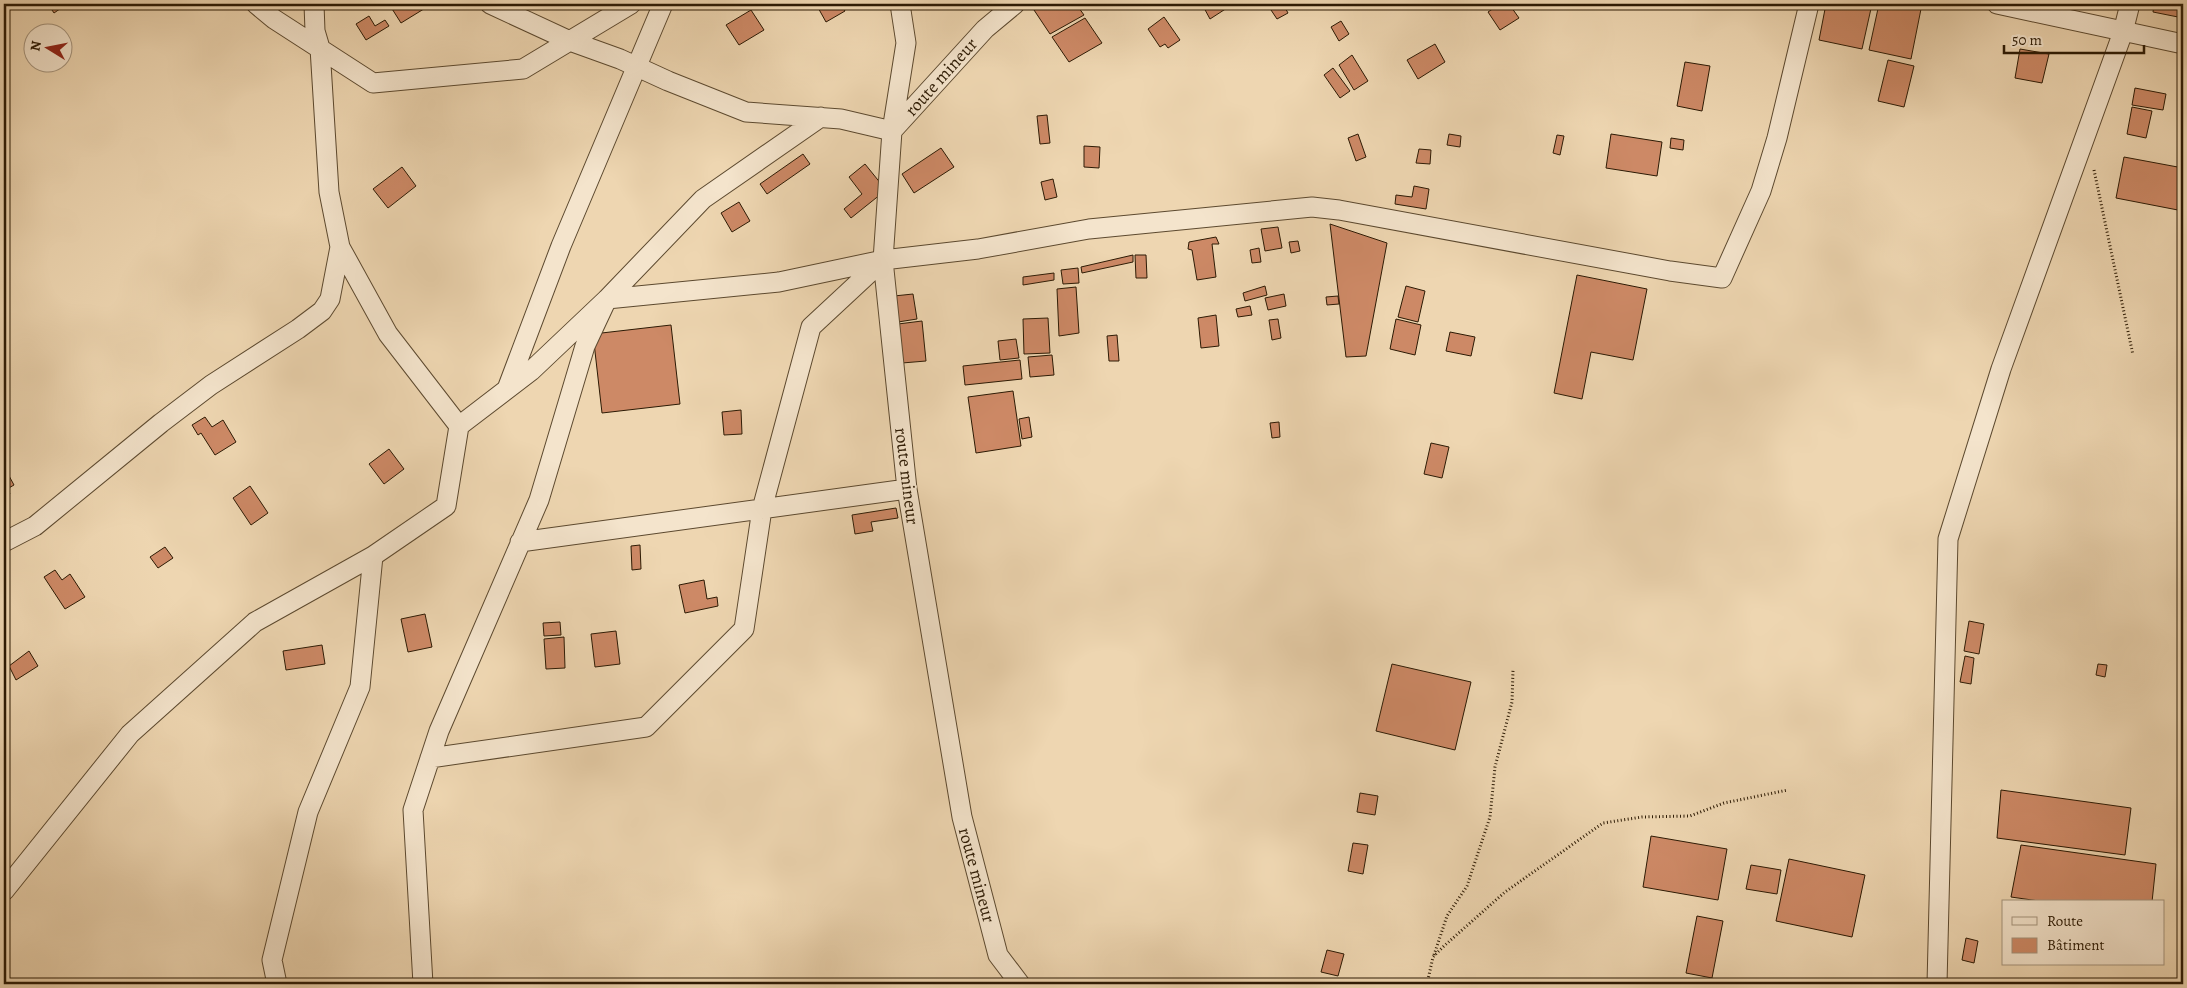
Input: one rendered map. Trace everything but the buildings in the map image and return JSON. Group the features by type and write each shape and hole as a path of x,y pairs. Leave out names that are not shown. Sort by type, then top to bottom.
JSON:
{"street":[{"path":"256,4 274,19 373,83 523,69 631,4"},
{"path":"314,4 315,31 320,48 329,192 340,247 388,334 460,426"},
{"path":"490,4 570,41 637,66 668,81 746,112 841,119 892,130 906,43 900,4"},
{"path":"506,390 561,246 663,4"},
{"name":"route mineur","path":"1016,4 985,29 892,130 883,260 907,489 962,817 998,955 1020,984"},
{"path":"607,299 779,282 883,260 978,249 1089,229 1312,207 1339,210 1670,271 1722,278 1760,191 1778,138 1808,4"},
{"path":"1998,4 2183,44"},
{"path":"1936,984 1948,539 2002,369 2122,32 2130,4"},
{"path":"4,891 130,734 255,622 373,556 446,506 460,426 531,371 607,299 703,198 821,117"},
{"path":"4,542 35,526 204,390 298,329 322,311 330,299 340,247"},
{"path":"430,758 646,726 744,629 762,509 811,327 883,260"},
{"path":"423,984 412,810 439,731 538,500 585,346 607,299"},
{"path":"520,542 907,489"},
{"path":"277,984 272,960 308,812 360,687 373,556"}],"path":[{"path":"2095,164 2093,174 2133,355"},
{"path":"1426,984 1447,916 1467,886 1490,817 1495,767 1512,702 1513,670"},
{"path":"1433,957 1505,892 1603,823 1642,817 1690,816 1724,803 1788,790"}]}
